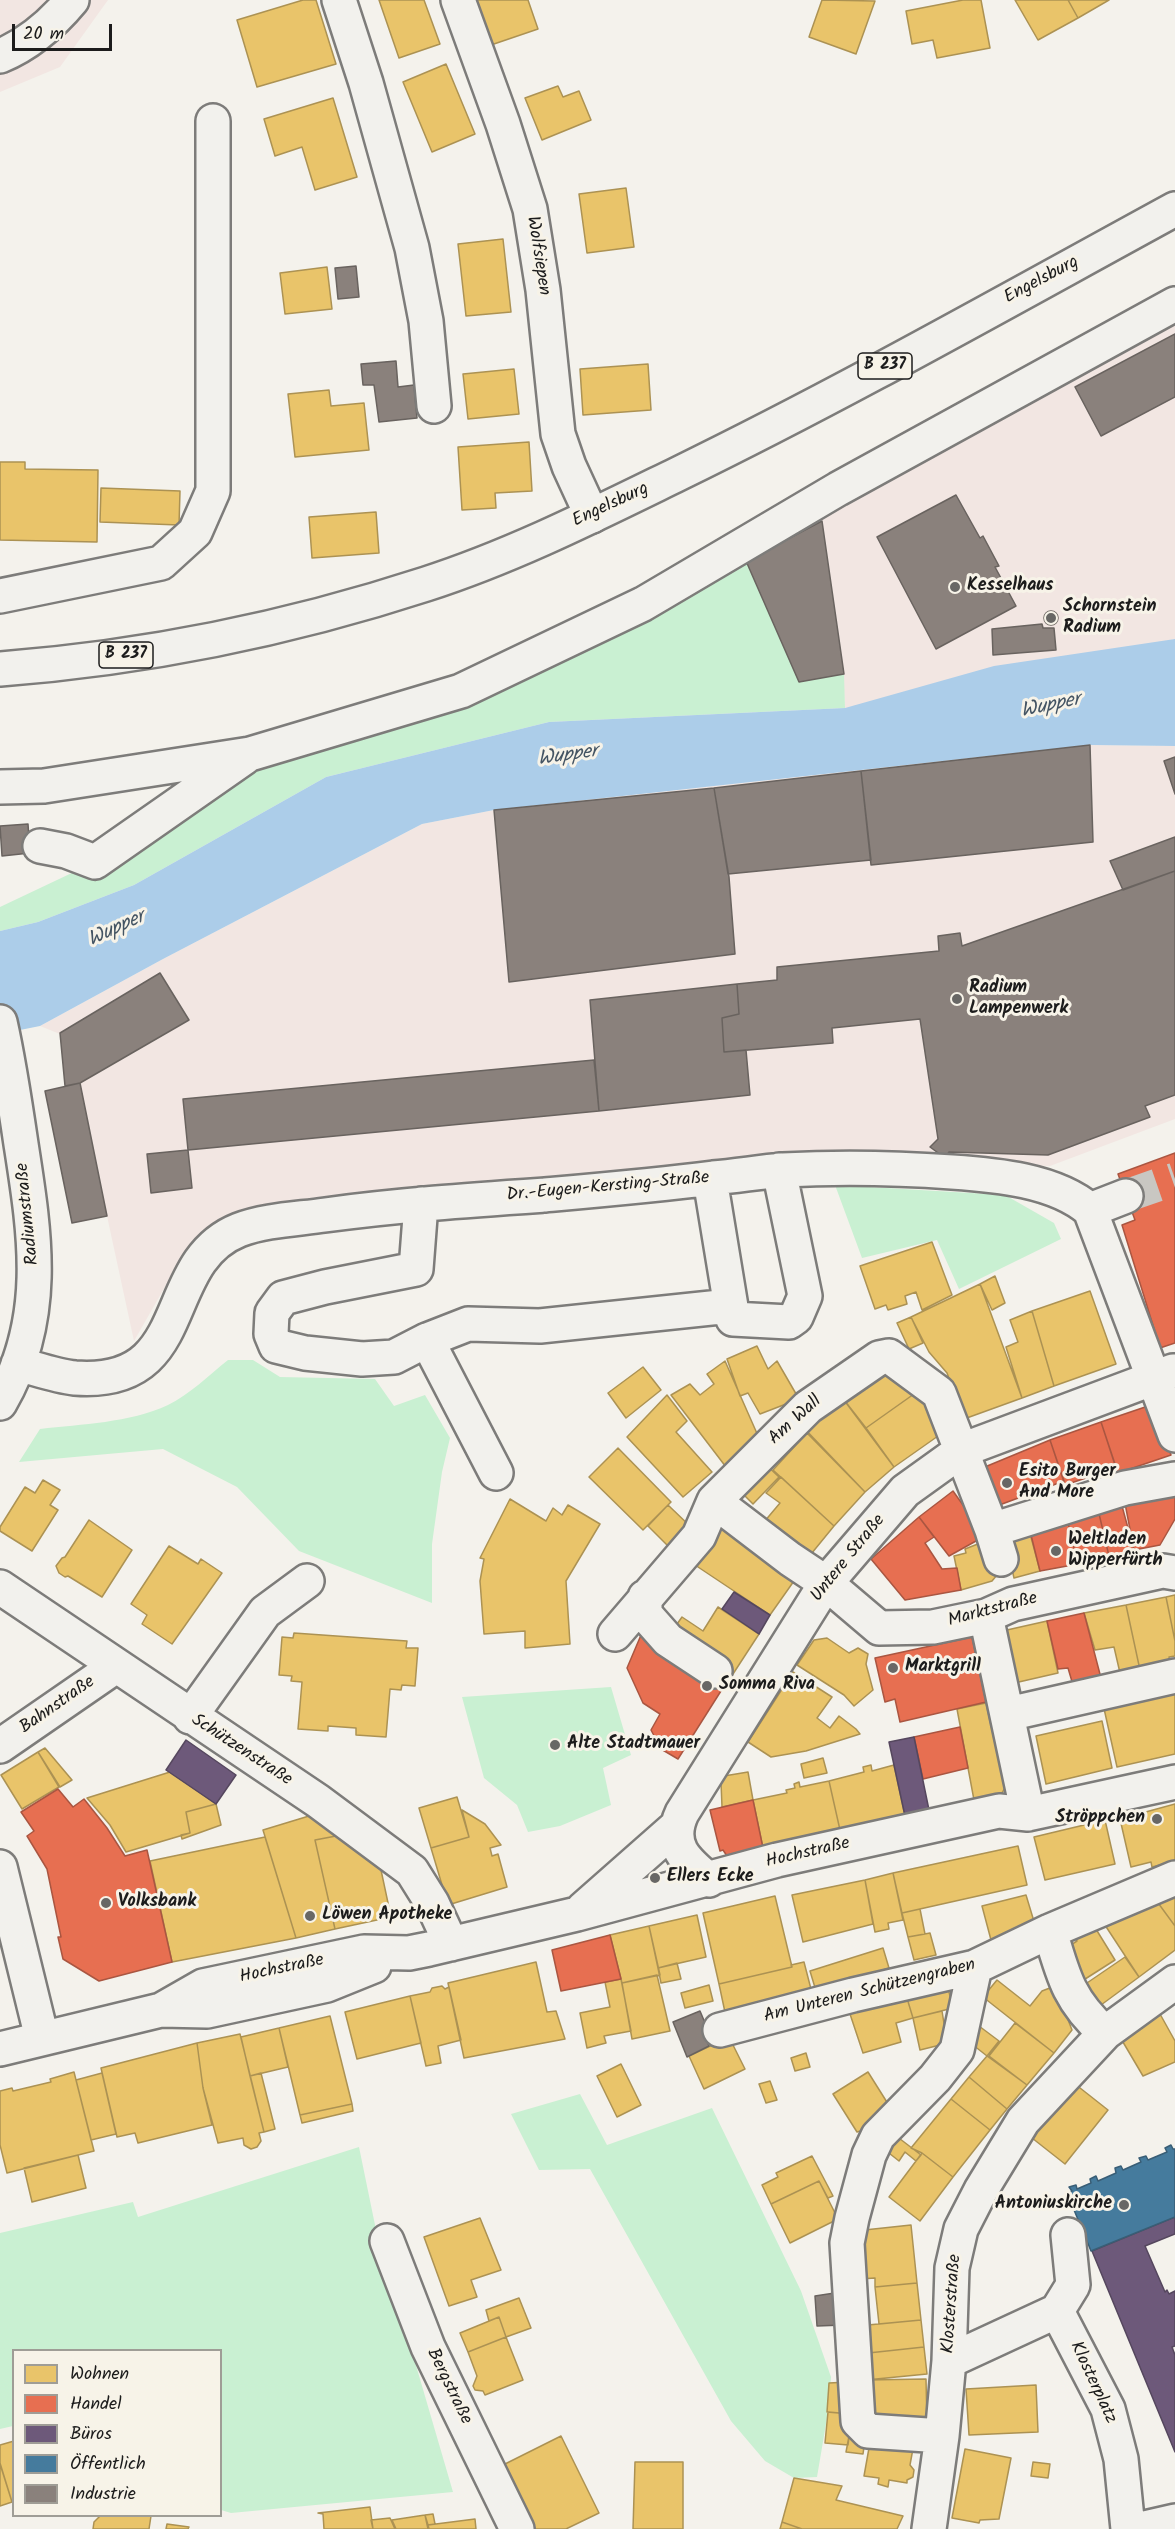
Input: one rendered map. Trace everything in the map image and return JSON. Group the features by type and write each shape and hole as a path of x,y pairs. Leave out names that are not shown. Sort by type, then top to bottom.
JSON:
{"street":[{"path":"0,56 52,24 72,0"},
{"path":"339,0 366,83 412,248 426,321 434,406"},
{"name":"Wolfsiepen","path":"458,0 503,124 530,208 543,290 558,434 569,466 592,516"},
{"path":"0,596 161,563 195,532 213,492 211,251 213,121"},
{"name":"Engelsburg","path":"0,669 95,660 171,648 251,632 343,609 428,584 592,516 744,441 1175,209"},
{"path":"0,787 44,786 250,753 460,691 643,604 838,489 1175,304"},
{"path":"40,846 66,850 95,862 250,753"},
{"name":"Radiumstraße","path":"0,1022 35,1232 32,1306 18,1364 0,1403"},
{"name":"Dr.-Eugen-Kersting-Straße","path":"18,1364 72,1377 93,1378 113,1376 136,1367 155,1352 172,1322 191,1275 209,1250 240,1230 273,1222 421,1204 710,1179 779,1170 826,1168 930,1171 1011,1177 1076,1198 1090,1210"},
{"path":"710,1179 733,1319 789,1322 796,1317 805,1296 779,1170"},
{"path":"1126,1196 1090,1210 1165,1374 1175,1435"},
{"path":"421,1204 416,1269 283,1298 272,1313 271,1334 276,1346 305,1353 362,1359 394,1357 427,1340 468,1324 540,1326 730,1306"},
{"path":"427,1340 496,1473"},
{"name":"Am Wall","path":"615,1634 699,1536 714,1501 808,1407 879,1358 889,1356 939,1394 962,1450"},
{"name":"Untere Straße","path":"676,1827 696,1788 826,1583 905,1491 962,1450 1165,1374"},
{"path":"962,1450 996,1544 1125,1488 1175,1479"},
{"path":"714,1501 790,1559 826,1583"},
{"name":"Marktstraße","path":"826,1583 879,1628 933,1627 986,1616 1013,1604 1163,1571 1175,1573"},
{"path":"190,1717 265,1612 307,1581"},
{"name":"Schützenstraße","path":"0,1587 318,1802 411,1871 432,1903 451,1944"},
{"path":"645,1598 645,1614 668,1640 716,1671"},
{"path":"986,1616 1028,1814"},
{"name":"Bahnstraße","path":"0,1746 116,1666"},
{"path":"1008,1714 1175,1676"},
{"name":"Hochstraße","path":"0,2049 161,2010 207,2011 327,1985 409,1953 577,1914 777,1860 999,1811 1028,1814 1175,1782"},
{"path":"577,1914 676,1827 683,1858 709,1880"},
{"path":"0,1867 42,2038"},
{"name":"Am Unteren Schützengraben","path":"720,2030 853,1995 975,1967 1050,1931 1175,1878"},
{"path":"1050,1931 1064,1981 1085,2015 1105,2033"},
{"path":"942,2436 868,2431 858,2421 847,2243 869,2155 878,2136 935,2078 957,2050 975,1967"},
{"name":"Klosterstraße","path":"929,2529 942,2436 949,2361 952,2268 962,2229 981,2190 1023,2121 1105,2033 1175,1982"},
{"path":"949,2361 1057,2311 1073,2285 1068,2235"},
{"name":"Bergstraße","path":"387,2241 428,2347 517,2529"},
{"name":"Klosterplatz","path":"1057,2311 1108,2409 1121,2459 1128,2529"},
{"path":"1140,2529 1175,2520"}],"shaded area":[{"path":"0,0 108,0 60,67 0,92"},
{"path":"1175,304 1175,639 845,708 843,674 799,682 746,561"},
{"path":"1090,745 1175,746 1175,1119 1050,1166 946,1163 213,1228 178,1264 134,1341 107,1216 72,1223 45,1091 65,1086 60,1034 40,1026 422,824 494,810"}],"green space":[{"path":"746,561 799,682 844,674 845,708 549,722 326,777 134,885 38,922 0,931 0,907 95,862 250,754 461,691"},
{"path":"835,1185 1005,1195 1054,1223 1061,1239 959,1289 937,1240 862,1258"},
{"path":"228,1360 253,1360 280,1377 375,1379 394,1406 425,1395 450,1438 442,1472 432,1544 432,1603 299,1551 237,1487 163,1449 19,1462 40,1429 105,1422 153,1411 184,1396"},
{"path":"611,1687 631,1755 603,1768 611,1805 560,1826 528,1832 517,1805 484,1778 462,1697"},
{"path":"580,2094 607,2145 712,2108 801,2291 831,2377 828,2412 817,2477 794,2478 765,2461 731,2421 590,2169 539,2170 511,2114"},
{"path":"359,2147 375,2225 453,2492 231,2513 222,2510 222,2349 12,2349 12,2426 0,2429 0,2233 133,2202 138,2217"}],"water":[{"name":"Wupper","path":"1175,639 1175,746 1090,745 494,810 422,824 40,1026 0,1034 0,931 38,922 134,885 326,777 549,722 845,708 994,666"}],"building: Wohnen":[{"path":"303,0 316,0 336,64 257,87 237,20"},
{"path":"379,0 424,0 440,44 399,58"},
{"path":"475,0 528,0 538,29 491,45"},
{"path":"822,0 875,1 856,54 809,37"},
{"path":"963,0 981,0 990,48 937,58 933,40 912,44 906,11"},
{"path":"1015,0 1068,0 1078,18 1038,40"},
{"path":"1068,0 1109,0 1078,18"},
{"path":"446,64 475,134 432,152 403,82"},
{"path":"558,86 563,97 579,91 591,120 542,140 525,98"},
{"path":"333,98 357,177 315,190 302,147 275,156 264,119"},
{"path":"626,188 634,247 587,253 579,194"},
{"path":"503,239 511,312 466,316 458,244"},
{"path":"327,267 332,309 285,314 280,273"},
{"path":"648,364 651,410 583,415 580,369"},
{"path":"514,369 519,414 468,419 463,374"},
{"path":"329,390 331,406 364,403 369,450 295,457 288,394"},
{"path":"529,442 532,491 495,493 496,508 462,510 458,447"},
{"path":"0,462 25,462 25,469 98,470 97,542 0,540"},
{"path":"101,488 180,491 179,525 100,522"},
{"path":"376,512 379,553 312,558 309,517"},
{"path":"932,1242 952,1295 922,1310 916,1292 905,1296 907,1304 888,1310 886,1305 875,1309 860,1266"},
{"path":"995,1276 1005,1303 992,1310 980,1284"},
{"path":"980,1284 1022,1398 964,1419 947,1373 929,1352 911,1317"},
{"path":"1090,1291 1116,1364 1054,1386 1032,1311"},
{"path":"1032,1311 1054,1386 1022,1398 1006,1347 1018,1342 1010,1320"},
{"path":"911,1317 923,1343 909,1349 897,1323"},
{"path":"757,1346 768,1369 777,1361 799,1399 760,1414 748,1393 740,1396 727,1359"},
{"path":"725,1361 759,1438 726,1467 671,1395 690,1384 700,1395 714,1384 707,1374"},
{"path":"643,1367 661,1390 626,1418 608,1393"},
{"path":"885,1368 914,1394 866,1428 841,1396"},
{"path":"921,1389 948,1429 894,1467 866,1428"},
{"path":"667,1395 687,1421 676,1432 712,1472 683,1497 627,1437"},
{"path":"841,1396 894,1467 865,1492 802,1426"},
{"path":"807,1433 865,1492 834,1526 773,1470"},
{"path":"618,1448 671,1502 643,1530 589,1477"},
{"path":"762,1461 779,1477 753,1504 736,1487"},
{"path":"781,1477 834,1526 807,1559 764,1522 780,1503 766,1493"},
{"path":"43,1480 60,1490 50,1505 58,1510 32,1551 0,1531 0,1527 25,1487 35,1493"},
{"path":"510,1499 546,1521 553,1508 562,1515 568,1505 600,1524 566,1581 570,1644 525,1648 525,1631 484,1634 480,1581 484,1559 480,1558"},
{"path":"668,1505 693,1529 672,1550 648,1526"},
{"path":"89,1520 132,1550 102,1597 59,1573 56,1566 65,1557"},
{"path":"735,1524 801,1571 770,1615 692,1563 719,1527"},
{"path":"1028,1526 1040,1571 1014,1578 1004,1533"},
{"path":"988,1540 997,1575 992,1581 961,1590 954,1556 966,1553 965,1549"},
{"path":"169,1546 198,1564 201,1559 222,1573 172,1644 142,1624 147,1615 131,1604"},
{"path":"1175,1595 1175,1641 1166,1597"},
{"path":"1166,1597 1175,1641 1175,1656 1169,1657 1170,1663 1140,1670 1126,1605"},
{"path":"1126,1605 1140,1670 1120,1673 1114,1647 1095,1650 1084,1613"},
{"path":"718,1607 759,1634 733,1674 670,1634 682,1617 703,1631"},
{"path":"1047,1621 1058,1673 1010,1684 998,1632"},
{"path":"294,1633 407,1641 406,1648 418,1648 415,1686 402,1685 401,1690 390,1689 386,1737 356,1735 356,1728 328,1726 328,1731 298,1729 302,1682 291,1681 292,1676 279,1675 282,1637 293,1638"},
{"path":"827,1638 849,1653 858,1648 868,1654 866,1664 873,1690 854,1706 844,1695 797,1665 814,1640"},
{"path":"793,1672 832,1697 817,1718 830,1728 839,1716 860,1734 806,1751 771,1757 748,1742"},
{"path":"1175,1688 1175,1754 1117,1767 1103,1704"},
{"path":"986,1703 1005,1788 1002,1793 974,1800 957,1709"},
{"path":"1102,1721 1112,1768 1046,1784 1036,1736"},
{"path":"45,1748 72,1780 60,1787 38,1752"},
{"path":"38,1752 59,1787 22,1809 1,1775"},
{"path":"823,1758 827,1773 804,1778 801,1764"},
{"path":"871,1765 872,1771 894,1765 905,1816 840,1830 829,1781 864,1772 863,1767"},
{"path":"170,1772 216,1804 186,1812 190,1833 126,1852 110,1825 87,1798"},
{"path":"748,1772 753,1800 722,1807 721,1782 724,1776"},
{"path":"829,1781 840,1830 763,1848 753,1800 787,1793 786,1790 795,1788 794,1784 799,1782 800,1787"},
{"path":"457,1797 469,1837 431,1848 419,1808"},
{"path":"216,1804 221,1825 182,1839 181,1835 190,1833 186,1812"},
{"path":"1175,1804 1175,1861 1152,1867 1151,1862 1131,1867 1120,1819"},
{"path":"462,1810 485,1824 501,1845 490,1848 492,1856 498,1854 507,1887 448,1905 431,1848 469,1837"},
{"path":"309,1816 336,1836 315,1840 335,1929 296,1938 263,1830"},
{"path":"1105,1820 1115,1864 1045,1880 1034,1837"},
{"path":"336,1836 381,1870 391,1917 335,1929 315,1840"},
{"path":"265,1837 296,1938 172,1962 150,1861"},
{"path":"1018,1846 1027,1885 902,1913 893,1873"},
{"path":"893,1873 903,1920 888,1923 889,1929 875,1932 865,1880"},
{"path":"865,1880 873,1924 803,1942 792,1895"},
{"path":"1175,1888 1175,1926 1153,1896"},
{"path":"1026,1895 1036,1928 991,1940 982,1906"},
{"path":"775,1896 792,1967 719,1984 703,1913"},
{"path":"1153,1896 1175,1926 1175,1950 1139,1977 1101,1919"},
{"path":"920,1909 925,1934 908,1937 902,1913"},
{"path":"697,1915 706,1957 658,1968 649,1926"},
{"path":"1091,1921 1115,1960 1082,1981 1063,1950 1077,1941 1070,1929"},
{"path":"649,1926 660,1975 622,1983 610,1935"},
{"path":"930,1933 936,1955 914,1960 908,1937"},
{"path":"883,1948 889,1968 816,1991 810,1971"},
{"path":"1125,1957 1139,1977 1101,2005 1084,1985"},
{"path":"536,1962 547,2012 556,2011 565,2039 464,2058 448,1983"},
{"path":"804,1962 812,1993 726,2017 719,1984 792,1967 791,1965"},
{"path":"677,1963 681,1979 661,1983 658,1968"},
{"path":"657,1975 670,2031 632,2039 622,1983"},
{"path":"621,1979 631,2031 604,2036 606,2043 587,2048 580,2013 610,2007 605,1982"},
{"path":"997,1980 1030,2006 1042,1991 1055,1986 1072,2030 1054,2053 983,1997"},
{"path":"947,1984 953,2008 913,2018 906,1995"},
{"path":"709,1985 713,2001 685,2008 681,1993"},
{"path":"442,1986 445,1989 449,1987 461,2040 438,2046 441,2063 426,2066 410,1996 430,1992 432,1988"},
{"path":"906,1995 913,2018 896,2023 901,2042 863,2053 849,2011"},
{"path":"410,1996 421,2043 357,2059 345,2012"},
{"path":"942,2011 946,2036 944,2044 920,2050 913,2018"},
{"path":"1160,2014 1175,2041 1175,2062 1143,2076 1120,2037"},
{"path":"330,2016 352,2104 300,2115 279,2028"},
{"path":"1015,2023 1054,2053 1027,2085 989,2056"},
{"path":"979,2026 999,2041 987,2056 968,2041"},
{"path":"279,2028 288,2067 250,2076 241,2037"},
{"path":"240,2034 264,2132 259,2133 261,2141 257,2147 251,2149 244,2145 243,2138 218,2143 203,2088 197,2043"},
{"path":"729,2037 745,2069 704,2089 689,2056"},
{"path":"197,2043 203,2088 212,2125 138,2143 135,2133 117,2137 101,2068"},
{"path":"806,2053 810,2067 795,2071 791,2058"},
{"path":"987,2056 1027,2085 1007,2109 969,2077"},
{"path":"621,2064 641,2105 617,2117 597,2076"},
{"path":"74,2072 94,2151 7,2173 0,2145 0,2091 12,2088 13,2091 51,2082 50,2079"},
{"path":"868,2072 890,2107 873,2117 876,2121 868,2129 857,2132 833,2094"},
{"path":"102,2073 116,2134 91,2140 76,2080"},
{"path":"261,2073 275,2129 264,2132 250,2076"},
{"path":"969,2077 1007,2109 990,2130 951,2099"},
{"path":"770,2081 777,2100 766,2103 759,2084"},
{"path":"1075,2084 1108,2110 1065,2164 1032,2138"},
{"path":"951,2099 990,2130 953,2177 922,2153 911,2148"},
{"path":"352,2104 353,2111 302,2123 300,2115"},
{"path":"891,2132 921,2155 916,2161 905,2152 899,2161 880,2146"},
{"path":"922,2153 953,2177 920,2221 889,2197"},
{"path":"78,2155 86,2188 32,2202 24,2168"},
{"path":"812,2156 833,2196 828,2198 819,2181 771,2204 762,2185 778,2177 776,2173"},
{"path":"819,2181 838,2219 790,2243 771,2204"},
{"path":"480,2218 501,2270 471,2280 477,2297 449,2306 424,2237"},
{"path":"911,2225 917,2283 875,2287 875,2278 860,2279 855,2231"},
{"path":"917,2283 921,2320 879,2324 875,2287"},
{"path":"519,2298 531,2328 506,2337 499,2317 489,2321 486,2310"},
{"path":"499,2317 506,2337 468,2352 460,2333"},
{"path":"921,2320 924,2347 859,2354 857,2326"},
{"path":"506,2337 523,2380 485,2395 483,2391 475,2390 473,2386 477,2376 468,2352"},
{"path":"924,2347 927,2374 866,2380 859,2354"},
{"path":"926,2379 927,2424 868,2425 866,2380"},
{"path":"848,2382 850,2414 827,2412 829,2383"},
{"path":"1036,2385 1038,2432 969,2435 966,2389"},
{"path":"828,2412 852,2414 848,2445 825,2443"},
{"path":"850,2431 914,2443 910,2465 914,2470 913,2477 907,2480 907,2483 889,2480 888,2487 878,2484 879,2478 864,2476 869,2448 864,2447 863,2454 846,2452"},
{"path":"561,2436 599,2513 566,2529 529,2529 503,2465"},
{"path":"12,2442 12,2502 0,2463 0,2445"},
{"path":"965,2449 1011,2458 999,2519 980,2520 979,2523 952,2518"},
{"path":"635,2462 683,2462 683,2529 633,2529"},
{"path":"1033,2462 1050,2464 1048,2478 1031,2476"},
{"path":"0,2464 12,2502 0,2506"},
{"path":"794,2478 842,2486 836,2500 903,2516 897,2529 802,2529 782,2522"},
{"path":"370,2507 373,2529 324,2529 323,2514 318,2513"},
{"path":"433,2514 435,2524 428,2525 425,2515"},
{"path":"425,2515 428,2529 396,2529 392,2520"},
{"path":"99,2517 151,2517 149,2529 93,2529 94,2522"},
{"path":"390,2518 395,2529 373,2529 371,2520"},
{"path":"475,2519 476,2529 429,2529 428,2525"},
{"path":"782,2522 802,2529 780,2529"},
{"path":"167,2524 189,2527 188,2529 166,2529"}],"building: Handel":[{"path":"1175,1153 1175,1343 1160,1348 1122,1225 1135,1220 1118,1174"},
{"path":"1154,1404 1171,1455 1118,1473 1101,1422"},
{"path":"1101,1422 1116,1468 1065,1485 1050,1440"},
{"path":"1050,1440 1064,1481 994,1507 980,1469"},
{"path":"1175,1483 1175,1519 1160,1545 1134,1550 1123,1493"},
{"path":"953,1491 985,1536 949,1556 919,1517"},
{"path":"1119,1495 1134,1550 1109,1556 1096,1501"},
{"path":"1096,1501 1109,1556 1078,1564 1065,1511"},
{"path":"1065,1511 1078,1564 1040,1571 1031,1535 1047,1531 1041,1518"},
{"path":"919,1517 934,1537 925,1543 942,1569 957,1568 961,1590 905,1600 871,1559"},
{"path":"1084,1613 1101,1678 1073,1685 1068,1668 1058,1669 1047,1621"},
{"path":"644,1628 669,1647 726,1683 678,1759 661,1749 651,1730 660,1714 643,1703 627,1668"},
{"path":"972,1637 986,1702 900,1722 895,1699 885,1702 875,1658"},
{"path":"960,1727 968,1768 923,1779 914,1737"},
{"name":"Volksbank","path":"58,1789 73,1807 84,1799 125,1856 147,1850 172,1962 99,1981 63,1959 58,1937 61,1937 47,1869 27,1836 34,1831 21,1812"},
{"path":"753,1800 763,1848 727,1856 723,1850 720,1851 710,1810"},
{"path":"610,1935 621,1979 561,1991 552,1950"}],"building: Büros":[{"path":"734,1592 770,1615 759,1634 722,1609"},
{"path":"914,1737 929,1810 905,1816 889,1742"},
{"path":"186,1740 236,1775 216,1804 166,1770"},
{"path":"1175,2217 1175,2234 1145,2246 1165,2292 1167,2290 1169,2294 1175,2291 1175,2346 1172,2347 1175,2355 1175,2452 1092,2251"}],"building: Öffentlich":[{"name":"Antoniuskirche","path":"1171,2145 1175,2149 1175,2217 1091,2251 1067,2193 1072,2191 1069,2187 1076,2185 1077,2189 1091,2183 1090,2179 1096,2176 1098,2181 1116,2173 1115,2168 1121,2166 1123,2170 1141,2162 1139,2158 1146,2156 1148,2160 1167,2152 1165,2148"}],"building: Industrie":[{"path":"356,266 359,297 338,299 335,268"},
{"path":"1175,334 1175,397 1101,436 1075,387"},
{"path":"396,361 398,387 414,385 417,418 379,422 374,385 363,385 361,364"},
{"name":"Kesselhaus","path":"956,495 980,538 983,536 999,566 995,567 1016,606 936,649 877,537"},
{"path":"822,521 844,674 799,682 746,561"},
{"name":"Schornstein Radium","path":"1051,611 1056,613 1058,618 1056,623 1051,625 1046,623 1044,618 1046,613"},
{"path":"1042,624 1043,628 1054,628 1056,650 993,655 992,629"},
{"path":"1090,745 1093,842 871,865 861,771"},
{"path":"1175,757 1175,794 1164,761"},
{"path":"861,771 871,860 728,874 714,788"},
{"path":"714,788 729,877 735,954 509,982 494,810"},
{"path":"28,824 30,853 2,856 0,826"},
{"path":"1175,837 1175,871 1123,890 1110,861"},
{"name":"Radium Lampenwerk","path":"1175,871 1175,1095 1145,1106 1150,1117 1048,1155 949,1152 945,1158 930,1147 938,1139 920,1019 832,1028 833,1043 724,1052 722,1018 739,1014 737,984 777,980 777,967 939,951 938,936 960,933 962,946"},
{"path":"160,973 189,1020 80,1083 65,1086 60,1033"},
{"path":"737,984 739,1014 722,1018 724,1052 746,1050 750,1095 599,1111 590,1000"},
{"path":"594,1060 599,1111 188,1150 183,1099"},
{"path":"80,1083 107,1216 72,1223 45,1091"},
{"path":"188,1150 192,1188 151,1193 147,1154"},
{"path":"700,2011 711,2037 706,2039 709,2046 687,2057 673,2022"},
{"path":"841,2292 843,2325 817,2326 815,2296"}],"tunnel":[{"path":"1126,1196 1175,1179"}],"place":[{"name":"Kesselhaus","path":"955,587"},
{"name":"Schornstein Radium","path":"1051,618"},
{"name":"Radium Lampenwerk","path":"957,999"},
{"name":"Esito Burger And More","path":"1007,1483"},
{"name":"Weltladen Wipperfürth","path":"1056,1551"},
{"name":"Marktgrill","path":"893,1668"},
{"name":"Somma Riva","path":"707,1686"},
{"name":"Alte Stadtmauer","path":"555,1745"},
{"name":"Ströppchen","path":"1157,1819"},
{"name":"Ellers Ecke","path":"655,1878"},
{"name":"Volksbank","path":"106,1903"},
{"name":"Löwen Apotheke","path":"310,1916"},
{"name":"Antoniuskirche","path":"1124,2205"}]}
